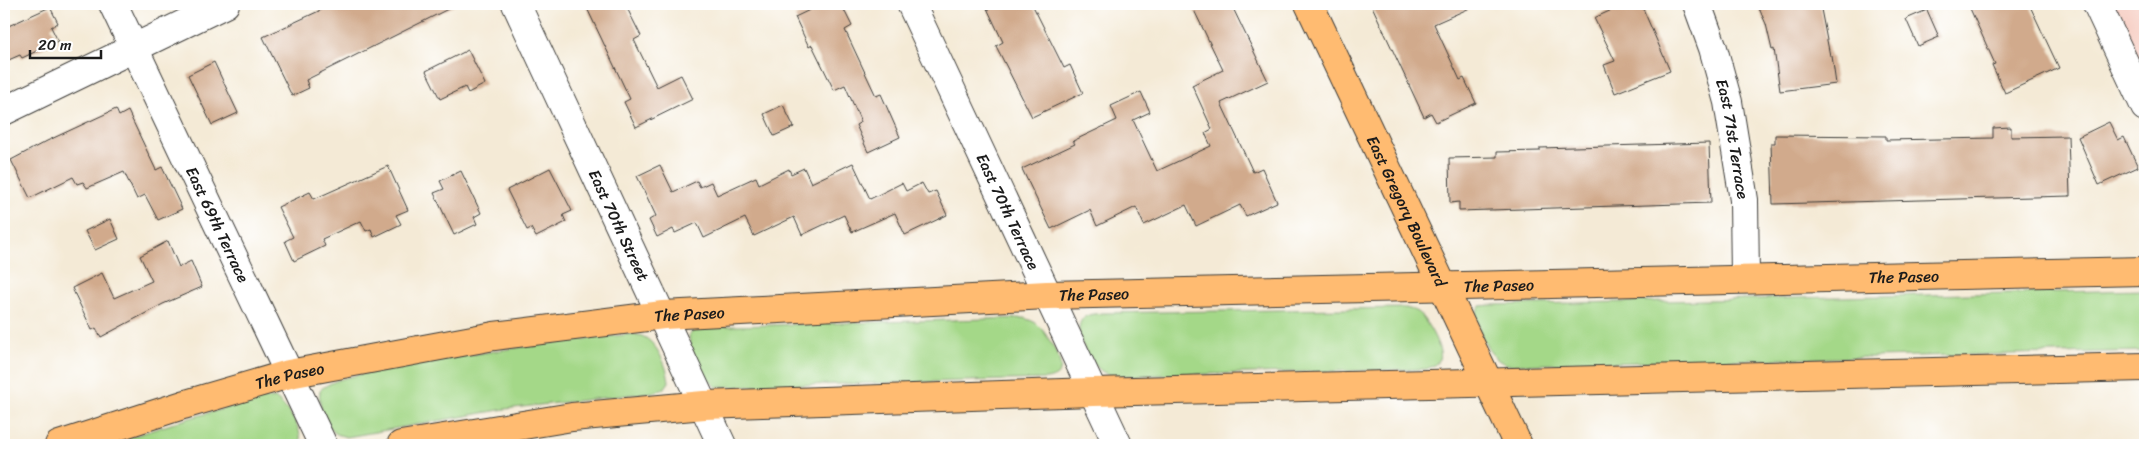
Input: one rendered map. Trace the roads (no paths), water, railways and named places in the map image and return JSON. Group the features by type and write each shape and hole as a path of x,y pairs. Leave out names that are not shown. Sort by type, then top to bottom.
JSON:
{"main road":[{"name":"East Gregory Boulevard","path":"1309,4 1518,445"},
{"name":"The Paseo","path":"59,445 183,405 289,374 494,336 663,315 1047,295 1442,284 2145,271"},
{"path":"401,445 572,417 704,405 1093,392 1488,384 2145,366"}],"street":[{"name":"East 69th Terrace","path":"113,4 323,445"},
{"path":"4,110 225,4"},
{"name":"East 70th Street","path":"516,4 663,315 722,445"},
{"name":"East 70th Terrace","path":"911,4 1118,445"},
{"name":"East 71st Terrace","path":"1697,4 1713,48 1728,102 1744,200 1745,278"},
{"path":"2098,4 2145,107"}]}
